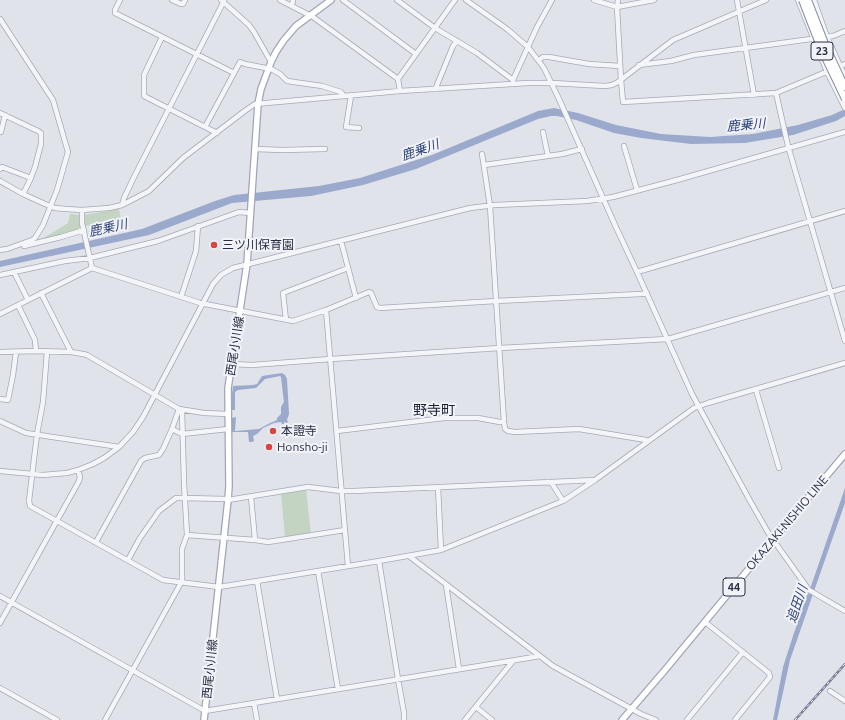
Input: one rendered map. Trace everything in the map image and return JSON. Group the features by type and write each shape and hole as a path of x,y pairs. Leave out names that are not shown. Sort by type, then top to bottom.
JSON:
{"highway":[{"name":"23","path":"802,0 843,100"},
{"name":"23","path":"808,0 826,46 845,87"}],"main road":[{"name":"西尾小川線","path":"204,720 228,500 228,388 247,264 258,104 261,90 270,65 281,44 291,31 332,0"},
{"name":"OKAZAKI-NISHIO LINE","path":"622,720 845,454"}],"street":[{"path":"120,0 115,13 234,73"},
{"path":"172,0 182,4 186,0"},
{"path":"280,0 310,16 398,79 400,91"},
{"path":"292,6 293,0"},
{"path":"343,0 416,54"},
{"path":"397,0 435,28 483,57 513,82"},
{"path":"398,79 455,0"},
{"path":"466,0 528,46 539,60 552,83 698,406 752,505 773,540 809,590 845,611"},
{"path":"513,82 537,27 552,0"},
{"path":"594,0 617,7 654,0"},
{"path":"618,0 617,7 623,102 776,93 845,64"},
{"path":"737,0 754,95"},
{"path":"0,181 23,194 50,206 82,210 109,208 122,205 149,190 183,158 253,105 513,82 608,86 621,80 638,65 672,40 766,0"},
{"path":"798,0 827,72 843,100 845,108"},
{"path":"814,0 827,37 845,76"},
{"path":"122,205 124,198 223,1 249,26 270,65 287,80 322,86 341,92 344,96"},
{"path":"0,19 53,100 68,155 57,190 43,225 35,238 0,250"},
{"path":"638,65 671,61 694,55 827,37 845,31"},
{"path":"162,37 144,75 145,96 217,133"},
{"path":"436,89 453,46 457,41"},
{"path":"539,60 543,57 549,57 589,64 620,66"},
{"path":"206,127 240,62 245,64 270,65"},
{"path":"776,93 788,146 845,341"},
{"path":"351,96 346,127 359,128"},
{"path":"0,132 2,114 41,133 41,144 38,156 31,178 23,194"},
{"path":"543,132 548,156"},
{"path":"0,471 32,474 54,474 78,470 98,462 119,447 140,422 204,304 213,284 221,275 233,268 459,211 490,206 565,202 604,198 637,190 788,146 845,132"},
{"path":"624,146 637,190"},
{"path":"255,149 325,149"},
{"path":"484,165 548,156 582,149"},
{"path":"482,154 490,206 505,429 508,432 579,429 648,441"},
{"path":"0,168 2,167 31,178"},
{"path":"82,210 82,223 92,268"},
{"path":"0,276 158,241 239,212 251,211"},
{"path":"638,272 845,211"},
{"path":"181,297 196,251 198,226"},
{"path":"7,248 19,247 84,231"},
{"path":"341,241 356,298"},
{"path":"0,314 92,268 204,304 294,321 370,293 377,307 380,308 647,293"},
{"path":"286,320 283,293 348,268"},
{"path":"14,272 28,300"},
{"path":"231,364 252,365 500,348 668,339 845,288"},
{"path":"41,293 72,352"},
{"path":"18,305 35,340 36,351"},
{"path":"326,310 348,566"},
{"path":"0,352 72,352 87,355 181,410 228,414"},
{"path":"0,399 8,400 16,352"},
{"path":"47,352 43,402 37,434 29,501 30,506 163,580 219,587 442,550 563,501 595,480 698,406 845,363"},
{"path":"756,390 779,468"},
{"path":"96,542 141,461 145,458 159,455 163,450 181,410"},
{"path":"105,720 181,583 182,549 187,535 181,410"},
{"path":"337,431 444,418 478,418 504,422"},
{"path":"0,421 26,433 119,447"},
{"path":"172,430 182,434 228,429"},
{"path":"0,623 79,481 80,477 78,470"},
{"path":"128,560 140,538 159,511 176,498 228,500 308,487 341,491 595,480"},
{"path":"551,482 563,501"},
{"path":"438,487 442,550"},
{"path":"251,497 255,540"},
{"path":"187,535 268,542 345,530"},
{"path":"408,556 559,669 632,709 656,720"},
{"path":"379,561 404,720"},
{"path":"318,571 338,689"},
{"path":"257,581 277,699"},
{"path":"446,585 459,669"},
{"path":"0,596 205,711 540,656"},
{"path":"705,622 769,673 770,677 735,720"},
{"path":"687,720 743,652"},
{"path":"465,720 513,661"},
{"path":"0,688 57,720"},
{"path":"830,691 845,701"},
{"path":"254,703 257,720"},
{"path":"476,707 492,720"}],"green space":[{"path":"119,209 121,220 85,226 84,215"},
{"path":"70,214 79,215 81,227 79,229 61,236 42,240 68,223"},
{"path":"306,489 311,534 285,538 281,493"}],"water":[{"path":"554,108 578,113 616,125 661,134 710,137 753,134 798,125 832,115 845,109 845,116 836,121 793,135 745,143 691,144 614,133 576,120 551,116 538,119 416,169 363,185 311,196 232,203 149,235 0,267 0,261 142,229 234,195 319,186 360,178 432,155 538,111"},
{"path":"282,373 287,379 288,422 284,422 284,424 281,422 274,423 263,428 253,436 254,441 252,442 249,442 248,432 232,432 232,418 236,417 235,431 259,429 277,420 281,414 281,407 284,402 280,376 265,379 256,388 238,390 235,392 235,410 230,410 233,386 257,384 262,376"},
{"path":"845,488 845,503 814,591 810,589"},
{"path":"810,592 813,594 790,660 777,720 773,720 783,667 807,595"}],"railway":[{"path":"795,720 845,664"}],"place":[{"name":"三ツ川保育園","path":"214,245"},
{"name":"本證寺","path":"273,431"},
{"name":"Honsho-ji","path":"269,447"}],"district":[{"name":"野寺町","path":"434,410"}],"water label":[{"name":"鹿乗川","path":"746,125"},
{"name":"鹿乗川","path":"420,150"},
{"name":"鹿乗川","path":"108,228"},
{"name":"追田川","path":"797,604"}]}
